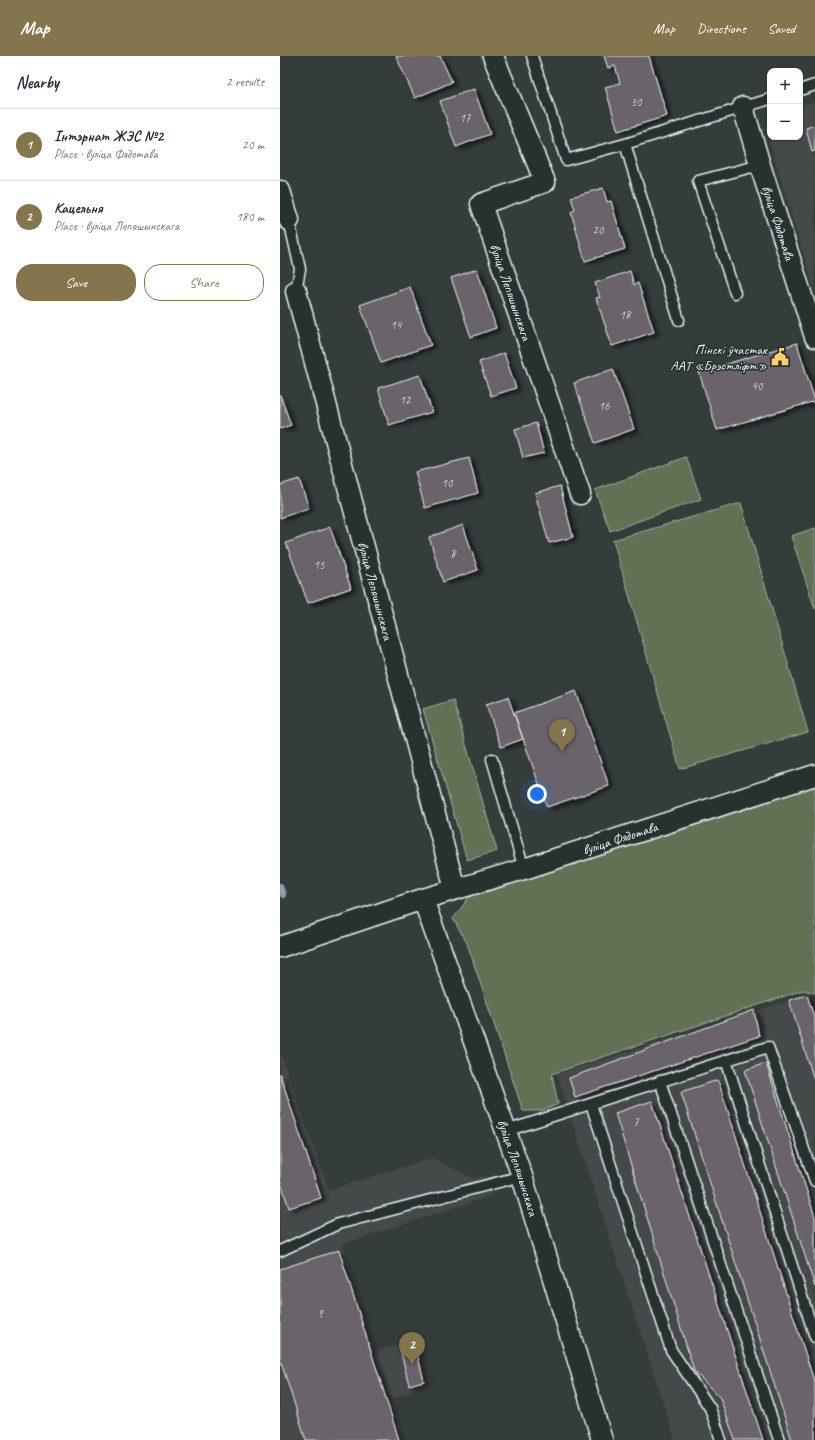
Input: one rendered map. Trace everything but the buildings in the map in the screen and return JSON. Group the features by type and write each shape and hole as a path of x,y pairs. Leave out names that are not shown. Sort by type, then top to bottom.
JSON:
{"street":[{"name":"вуліца Лепяшынскага","path":"493,56 545,182 480,204 580,494"},
{"name":"вуліца Фядотава","path":"743,107 815,337"},
{"path":"280,192 290,220"},
{"name":"вуліца Лепяшынскага","path":"296,291 455,889"},
{"name":"вуліца Фядотава","path":"280,947 423,899 524,869 815,775"},
{"name":"вуліца Лепяшынскага","path":"423,899 522,1176 602,1440"}],"lane":[{"path":"532,56 566,160 625,144 767,100"},
{"path":"803,89 815,85"},
{"path":"625,144 679,320"},
{"path":"735,293 698,181 760,165"},
{"path":"290,220 300,269 296,291"},
{"path":"492,759 524,869"},
{"path":"506,1132 768,1047 815,1181"},
{"path":"726,1060 815,1336"},
{"path":"660,1081 779,1440"},
{"path":"591,1104 671,1350 710,1408 721,1440"},
{"path":"280,1251 338,1224 522,1176"}],"shaded area":[{"path":"815,101 815,292 769,140 803,140 803,104"},
{"path":"807,995 815,1020 815,1440 675,1440 557,1074"},
{"path":"280,1052 329,1190 432,1158 473,1178 487,1175 493,1195 343,1244 375,1351 418,1339 429,1383 392,1399 404,1440 280,1440"}],"green space":[{"path":"686,457 701,499 610,531 595,490"},
{"path":"741,503 808,732 680,769 613,540"},
{"path":"815,528 815,609 791,536"},
{"path":"453,700 497,851 467,860 423,709"},
{"path":"815,785 815,993 803,990 552,1074 558,1104 543,1111 523,1111 467,943 453,919 470,896"}],"waterway":[{"path":"280,886 283,895"}],"place":[{"name":"Пінскі ўчастак ААТ «Брэстліфт»","path":"780,357"},
{"name":"Інтэрнат ЖЭС №2","path":"562,752"},
{"name":"Кацельня","path":"412,1365"}]}
